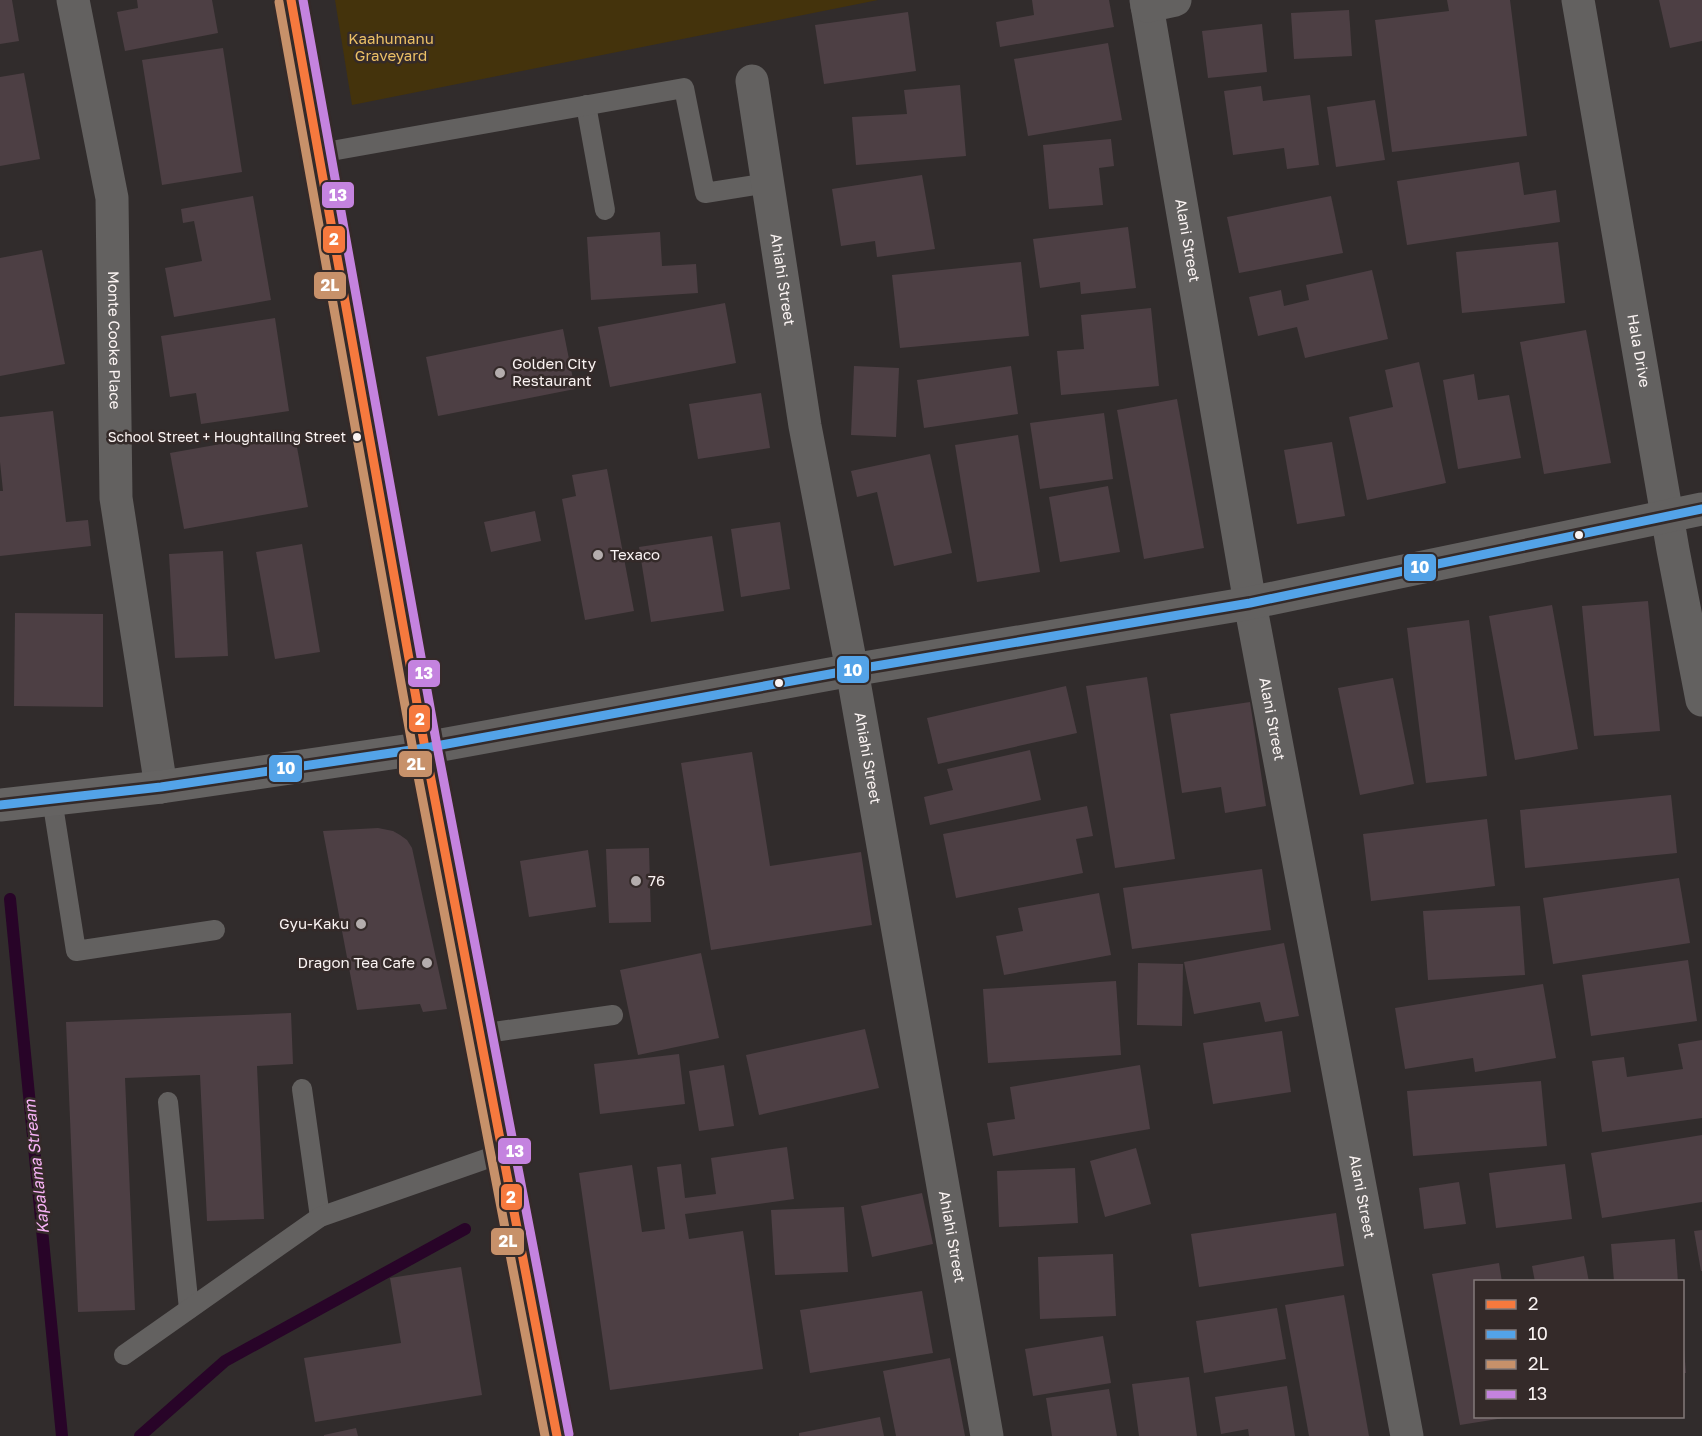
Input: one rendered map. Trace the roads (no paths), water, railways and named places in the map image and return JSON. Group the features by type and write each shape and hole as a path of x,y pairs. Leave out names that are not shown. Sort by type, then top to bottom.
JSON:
{"main road":[{"path":"291,0 425,748 557,1436"},
{"path":"0,805 161,787 425,748"}],"street":[{"name":"Monte Cooke Place","path":"73,0 112,198 116,498 161,787"},
{"name":"Hala Drive","path":"1578,0 1667,516 1702,700"},
{"name":"Alani Street","path":"1156,2 1250,603 1407,1436"},
{"name":"Ahiahi Street","path":"752,81 805,426 852,670 987,1436"},
{"path":"425,748 852,670 1250,603 1702,509"}],"lane":[{"path":"320,153 684,88 705,193 768,183"},
{"path":"586,105 605,210"},
{"path":"52,799 76,951 215,930"},
{"path":"480,1034 613,1015"},
{"path":"302,1089 320,1217"},
{"path":"168,1102 189,1309"},
{"path":"124,1355 320,1217 503,1153"}],"waterway":[{"name":"Kapalama Stream","path":"10,899 62,1436"},
{"path":"140,1436 225,1361 465,1229"}],"place":[{"name":"Golden City Restaurant","path":"500,373"},
{"name":"School Street + Houghtailing Street","path":"357,437"},
{"name":"Texaco","path":"598,555"},
{"name":"76","path":"636,881"},
{"name":"Gyu-Kaku","path":"361,924"},
{"name":"Dragon Tea Cafe","path":"427,963"}],"park label":[{"name":"Kaahumanu Graveyard","path":"391,48"}]}
